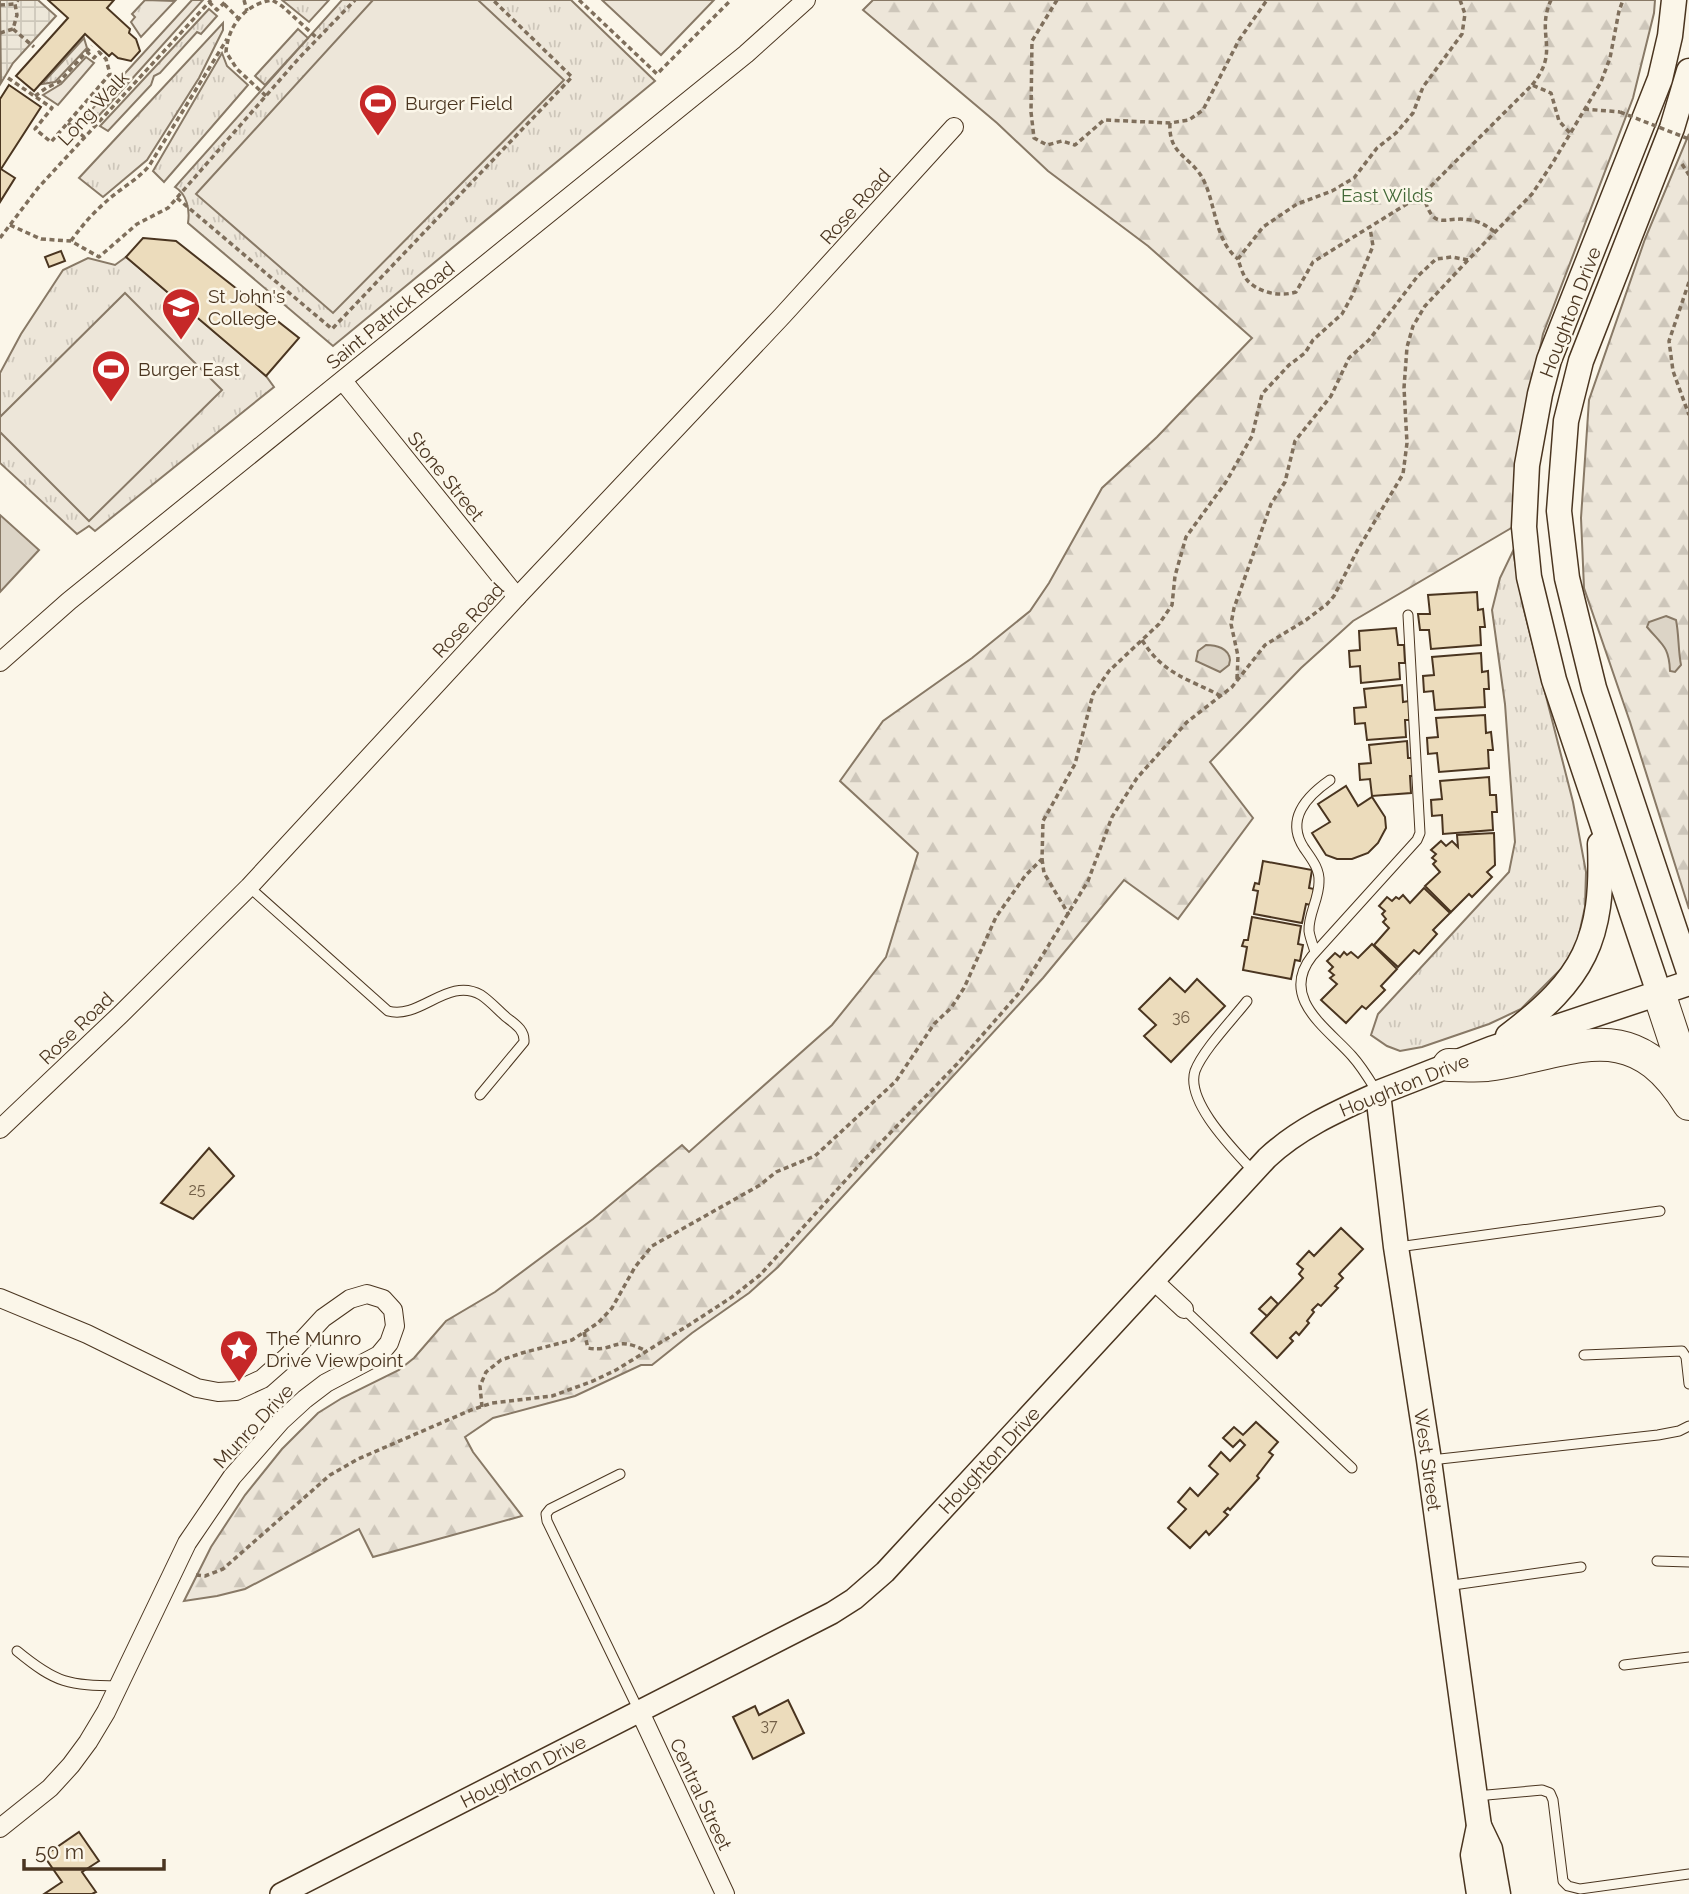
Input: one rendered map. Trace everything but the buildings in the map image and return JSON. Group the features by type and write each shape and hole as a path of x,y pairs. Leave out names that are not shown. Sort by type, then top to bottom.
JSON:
{"highway":[{"path":"1659,993 1689,1084"},
{"path":"1449,1065 1485,1065 1580,1045 1612,1044 1636,1051 1656,1063 1689,1104"}],"main road":[{"name":"Houghton Drive","path":"1659,993 1554,680 1540,628 1526,553 1524,494 1532,436 1549,360 1660,79 1670,36 1674,0"},
{"name":"Houghton Drive","path":"1689,71 1672,128 1581,361 1566,421 1560,492 1564,559 1582,646 1606,730 1689,972"},
{"path":"1491,1049 1552,1000 1583,959 1593,934 1599,905 1600,820"},
{"path":"1659,881 1689,931"},
{"name":"Houghton Drive","path":"1378,1094 1491,1049 1689,983"},
{"name":"West Street","path":"1378,1094 1396,1247 1429,1460 1474,1796 1479,1826 1490,1849 1498,1894"},
{"name":"West Street","path":"1479,1826 1473,1855 1479,1894"}],"street":[{"name":"Saint Patrick Road","path":"0,662 69,601 746,54 806,0"},
{"name":"Rose Road","path":"0,1129 130,1006 249,887 517,597 783,316 954,127"},
{"name":"Stone Street","path":"343,381 517,597"},
{"name":"Houghton Drive","path":"281,1894 832,1613 864,1592 1155,1282 1254,1171 1298,1134 1331,1115 1378,1094"},
{"path":"1155,1282 1184,1310"},
{"name":"Munro Drive","path":"0,1298 87,1334 197,1388 218,1392 236,1391 262,1379 287,1357 323,1318 350,1299 367,1294 376,1295 388,1305 395,1318 394,1334 385,1349 370,1361 326,1383 305,1399 281,1421 232,1478 187,1543 100,1722 71,1765 50,1788 0,1828"},
{"name":"Central Street","path":"639,1712 725,1894"}],"lane":[{"path":"1378,1094 1359,1064 1313,1017 1302,994 1302,974 1315,952 1420,833 1408,615"},
{"path":"1315,952 1309,927 1319,877 1313,860 1302,845 1298,820 1299,810 1304,803 1330,780"},
{"path":"249,887 388,1011 407,1012 442,995 457,991 471,992 481,996 521,1029 524,1042 480,1095"},
{"path":"1247,1001 1204,1056 1195,1072 1194,1089 1223,1137 1254,1171"},
{"path":"1396,1247 1660,1211"},
{"path":"1184,1310 1352,1468"},
{"path":"1584,1355 1682,1351 1686,1357 1689,1384"},
{"path":"1429,1460 1658,1435 1689,1426"},
{"path":"620,1474 545,1514 639,1712"},
{"path":"1657,1561 1689,1562"},
{"path":"1445,1586 1581,1567"},
{"path":"17,1651 39,1670 74,1685 118,1686"},
{"path":"1623,1665 1689,1657"},
{"path":"1474,1796 1542,1790 1550,1793 1563,1881 1568,1886 1580,1889 1689,1874"}],"path":[{"path":"244,0 247,11"},
{"path":"71,241 88,218 149,166 239,19 247,11 263,1 272,0 318,39"},
{"path":"10,225 41,239 71,241 99,257 137,224 168,208 355,0"},
{"path":"177,198 332,329 572,77 493,0"},
{"path":"579,0 657,74 732,0"},
{"path":"1057,0 1032,41 1031,112 1034,138 1048,145 1062,141 1075,145 1104,120 1170,123 1189,120 1203,110 1239,40 1267,0"},
{"path":"1238,259 1263,227 1297,204 1332,191 1354,178 1377,148 1396,133 1413,113 1423,87 1462,34 1465,14 1460,0"},
{"path":"1170,123 1172,143 1177,152 1200,174 1227,248 1238,259 1246,279 1260,290 1283,296 1296,292 1313,262 1423,194 1532,85 1546,65 1549,47 1545,35 1545,13 1551,0"},
{"path":"196,1575 205,1576 223,1569 330,1475 358,1459 482,1407 552,1396 593,1381 732,1297 760,1275 863,1161 957,1064 1020,992 1069,915 1088,881 1112,817 1137,778 1186,722 1237,681 1265,645 1327,604 1403,474 1407,443 1404,388 1407,347 1413,326 1425,306 1532,194 1601,82 1623,0"},
{"path":"210,1 217,10 226,2 239,19"},
{"name":"Long Walk","path":"0,238 38,188 210,1"},
{"path":"0,5 17,2 13,29"},
{"path":"0,33 13,29"},
{"path":"13,29 34,47"},
{"path":"227,38 226,52 231,62 266,96"},
{"path":"35,96 59,82 92,46"},
{"path":"8,78 52,108 35,129 51,142 110,74 103,55 99,52 94,58 87,52"},
{"path":"1532,85 1551,93 1559,121 1570,133"},
{"path":"1584,109 1620,112 1689,139"},
{"path":"68,123 85,138"},
{"path":"1423,194 1431,215 1440,220 1472,220 1496,233"},
{"path":"1069,915 1044,873 1043,821 1075,764 1093,694 1109,671 1158,624 1172,605 1175,576 1186,537 1226,482 1247,446 1262,394 1289,365 1305,354 1313,340 1342,314 1373,246 1370,228"},
{"path":"1237,681 1238,656 1231,624 1234,608 1271,504 1285,482 1295,441 1331,396 1349,358 1369,340 1417,277 1436,259 1452,257 1468,260"},
{"path":"1689,282 1669,341 1672,371 1689,415"},
{"path":"1142,640 1160,664 1171,672 1221,696"},
{"path":"482,1407 480,1386 486,1372 500,1360 572,1340 598,1323 612,1308 635,1267 652,1246 760,1185 776,1172 815,1156 896,1082 934,1024 951,1008 964,988 996,917 1042,859"},
{"path":"584,1332 589,1348 597,1350 631,1343 646,1351"}],"green space":[{"path":"145,0 175,1 141,37 131,22 135,17 132,14"},
{"path":"192,0 203,0 94,121 84,118"},
{"path":"282,0 329,0 309,22"},
{"name":"Burger Field","path":"342,0 571,0 655,81 333,346 188,223 187,203 175,187"},
{"name":"Burger Field","path":"373,0 478,0 564,80 333,313 196,194"},
{"path":"602,0 714,0 661,55"},
{"name":"East Wilds","path":"873,0 1655,0 1633,98 1543,334 1518,455 1513,527 1353,621 1301,668 1210,762 1253,818 1178,919 1124,880 1043,978 778,1267 749,1293 652,1365 641,1365 575,1396 493,1418 465,1437 473,1452 522,1516 373,1557 359,1529 245,1589 184,1601 211,1547 245,1495 282,1449 318,1413 399,1370 414,1358 446,1321 495,1292 593,1219 682,1145 689,1152 832,1025 886,957 918,853 840,781 883,721 972,658 1030,611 1049,583 1102,488 1157,437 1252,338 1148,246 1048,171 997,123 863,10"},
{"path":"209,9 217,16 201,34 197,32 160,73 154,76 151,85 108,131 100,126"},
{"path":"223,23 223,30 199,78 147,160 103,197 79,178"},
{"path":"298,29 308,38 265,85 255,76"},
{"path":"84,38 87,48 55,82 42,84"},
{"path":"222,53 227,66 248,85 164,182 153,171"},
{"path":"86,57 94,63 58,105 43,95 61,84"},
{"path":"1689,134 1689,909 1584,588 1581,518 1589,400 1645,239"},
{"path":"126,257 266,376 274,387 95,531 89,526 77,534 0,463 0,373 21,334 63,270 88,258 115,265"},
{"name":"Burger East","path":"125,293 222,390 89,521 0,432 0,417"},
{"path":"1513,551 1523,606 1573,802 1586,872 1585,907 1576,948 1562,968 1521,1009 1489,1024 1422,1047 1400,1051 1371,1035 1378,1014 1509,872 1515,842 1505,704 1492,610 1500,578"}],"shaded area":[{"path":"0,0 38,0 56,16 13,63 1,83"},
{"path":"0,515 39,550 0,592"},
{"path":"1666,616 1676,620 1677,625 1681,665 1675,672 1670,671 1664,646 1647,627 1649,622"},
{"path":"1206,645 1225,650 1229,656 1229,665 1220,672 1196,661 1198,651"}],"place":[{"name":"Burger Field","path":"378,137"},
{"name":"St John's College","path":"181,341"},
{"name":"Burger East","path":"111,403"},
{"name":"The Munro Drive Viewpoint","path":"239,1383"}]}
